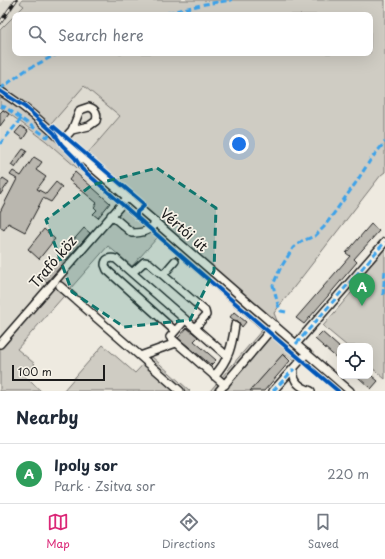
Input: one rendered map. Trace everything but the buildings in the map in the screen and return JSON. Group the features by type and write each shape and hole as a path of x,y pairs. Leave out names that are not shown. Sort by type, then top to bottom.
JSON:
{"street":[{"name":"Vértói út","path":"0,90 25,107 127,198 350,391"},
{"path":"62,141 72,130"},
{"name":"Trafó köz","path":"0,344 127,198"},
{"path":"111,215 132,233 142,233 151,228 156,222"},
{"path":"296,344 384,244"},
{"path":"175,331 107,270 105,262 107,260 113,258 132,273 227,356"},
{"path":"163,275 176,261"},
{"path":"132,273 144,262 149,263 163,275 206,313 204,319 195,328"},
{"path":"60,286 180,391"},
{"path":"185,320 170,337 225,384"},
{"path":"214,376 222,368 232,344 235,325"},
{"path":"219,391 275,325"},
{"path":"140,356 176,343"},
{"path":"273,391 307,353"},
{"path":"294,369 294,377 296,382 300,386 311,391"}],"highlighted area":[{"path":"157,168 216,208 214,271 190,320 124,327 72,292 46,220 92,185"}],"shaded area":[{"path":"3,0 22,0 20,3 24,6 18,12 12,12 12,18 0,30 0,4"},
{"path":"22,0 385,0 385,172 381,175 274,313 279,326 273,334 282,336 296,349 297,357 295,361 283,354 250,391 210,391 262,330 157,238 132,266 108,246 17,349 35,364 24,376 41,391 0,391 0,349 122,207 46,141 0,107 0,30 12,18 12,56 373,56 373,12 18,12 24,6 20,3","holes":["84,86 120,116 88,153 52,123"]},
{"path":"84,85 120,116 88,153 51,123"},
{"path":"0,107 46,141 122,207 0,349"},
{"path":"384,249 385,379 373,369 373,343 343,343 323,326 357,286 353,284"},
{"path":"103,345 135,373 151,356 190,391 63,391"}],"railway":[{"path":"0,23 16,0"}],"marked path":[{"path":"172,12 205,4 232,0"},
{"path":"0,89 26,70 53,56"},
{"path":"0,106 5,107 47,137 54,133"},
{"path":"0,144 21,119"},
{"path":"286,312 281,311 278,305 273,285 280,269 293,248 302,241 315,236 324,227 371,159 385,142"},
{"path":"296,344 385,242"},
{"path":"383,295 385,270"},
{"path":"273,391 294,369"}],"cycle path":[{"path":"0,91 25,107 54,133 62,145 75,158 82,169 338,391"},
{"path":"53,126 143,203 144,206 137,212 137,218"}],"place":[{"name":"Ipoly sor","path":"362,306"}]}
